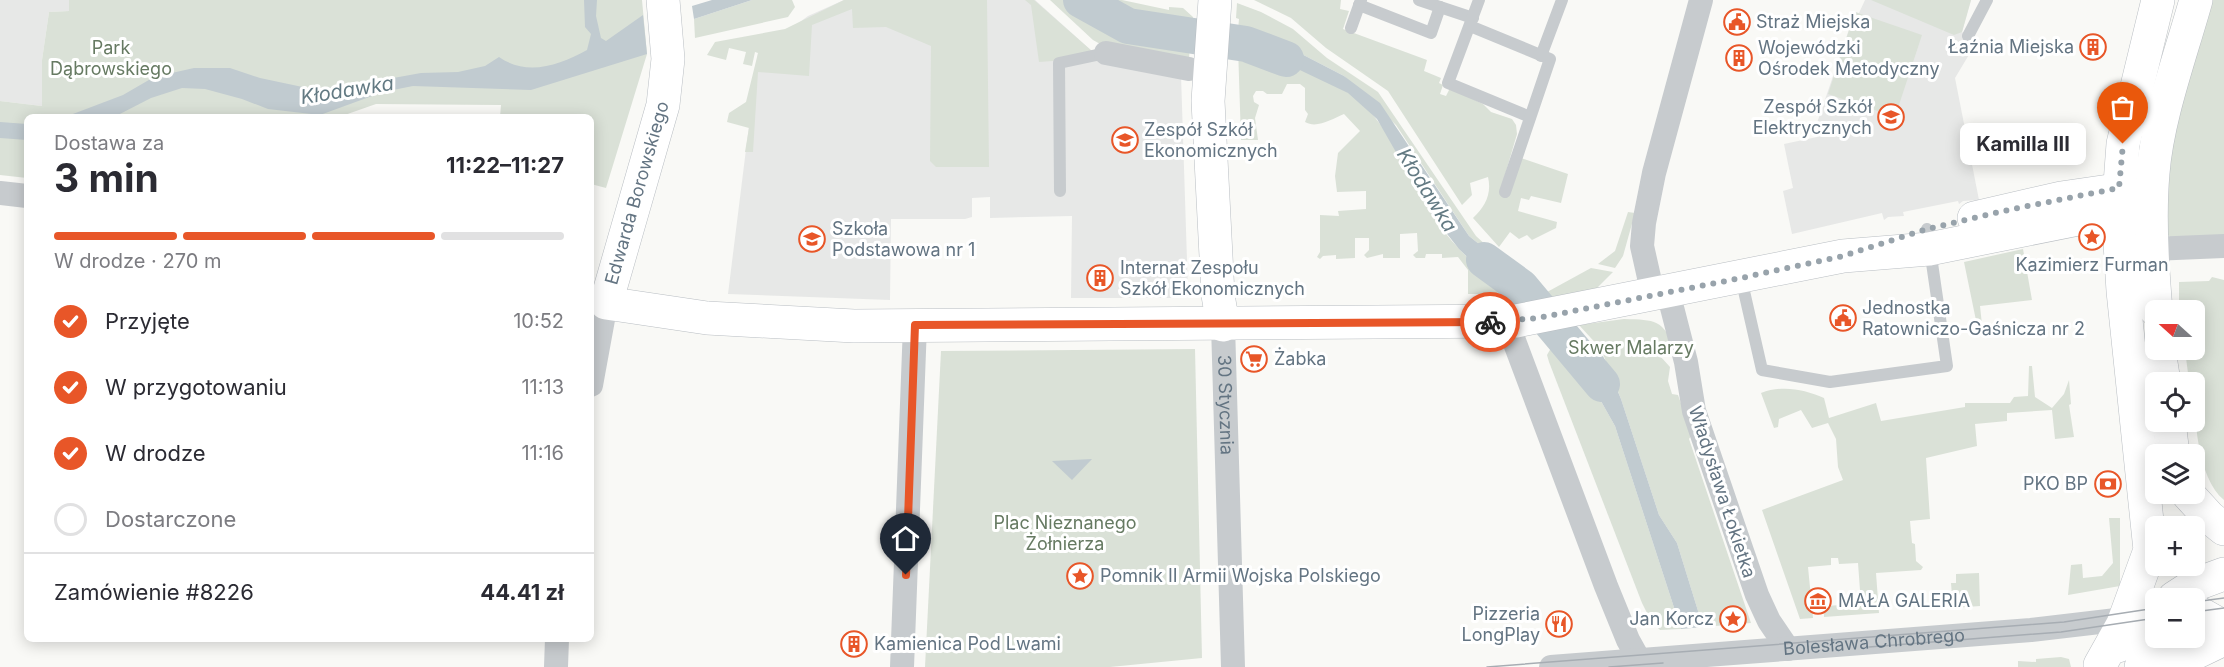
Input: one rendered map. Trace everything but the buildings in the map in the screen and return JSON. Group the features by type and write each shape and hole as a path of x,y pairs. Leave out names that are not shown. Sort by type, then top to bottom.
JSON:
{"main road":[{"name":"Edwarda Borowskiego","path":"598,301 660,120 668,74 668,47 663,0"},
{"path":"2150,516 2124,291 2119,200 2127,123 2158,0"},
{"path":"2155,300 2151,197 2158,145 2196,0"},
{"name":"30 Stycznia","path":"1215,9 1203,68 1208,101 1218,295 1223,325"},
{"path":"598,301 707,318 854,326 1223,325 1512,321 1558,315 1928,239 2036,203 2151,197"},
{"path":"2198,504 2224,529"},
{"path":"2189,588 2224,574"},
{"path":"2205,617 2224,627"},
{"path":"2099,666 2145,624"},
{"path":"2166,667 2224,639"},
{"path":"2141,667 2155,648"}],"street":[{"name":"Władysława Łokietka","path":"1701,0 1654,173 1642,246 1686,362 1694,411 1756,595 1769,621 1788,649"},
{"path":"1106,53 1203,68"},
{"path":"0,193 24,196"},
{"path":"2152,249 2224,246"},
{"name":"Edwarda Borowskiego","path":"594,348 598,301"},
{"path":"1512,321 1624,632 1641,664"},
{"path":"902,667 915,325"},
{"name":"30 Stycznia","path":"1223,325 1233,667"},
{"name":"Bolesława Chrobrego","path":"1551,667 1641,664 1698,656 2031,630 2145,605"},
{"path":"556,667 557,642"}],"lane":[{"path":"1419,0 1440,7 1550,59 1505,192"},
{"path":"1479,0 1448,83 1530,117"},
{"path":"1541,56 1562,0"},
{"path":"1974,32 1987,0"},
{"path":"1351,28 1360,2 1431,33 1440,7"},
{"path":"1060,191 1059,63 1106,53"},
{"path":"1741,278 1762,370 1830,382 1947,366 1928,239"}],"shaded area":[{"path":"0,0 69,0 69,11 49,12 42,60 42,106 0,101"},
{"path":"844,0 1035,0 1093,52 1181,75 1188,291 1182,298 1071,298 1072,216 990,218 990,197 972,198 972,217 965,219 891,219 890,300 728,294 758,53 808,16"},
{"name":"Zespół Szkół Elektrycznych","path":"1865,0 1971,0 1962,32 1968,36 1973,48 1955,78 1979,200 1963,201 1959,204 1958,201 1903,212 1904,216 1888,217 1884,220 1882,213 1792,234 1783,191 1793,188 1784,144 1817,137 1817,123 1855,12 1859,13"}],"green space":[{"name":"Park Dąbrowskiego","path":"69,0 642,0 647,54 606,188 594,185 594,114 500,114 501,105 376,104 348,114 24,114 24,178 0,175 0,101 42,106 42,60 49,12 69,11"},
{"path":"752,0 792,0 795,7 788,17 695,38 694,19"},
{"path":"844,0 987,0 989,167 936,167 930,161 931,46 886,27 853,28 852,9 812,25 809,76 758,72 753,152 745,152 749,128 727,122 729,113 746,102 758,53 755,52 752,66 743,64 746,52 729,48 726,60 707,55 715,42 785,29"},
{"path":"1025,0 1034,0 1093,52 1093,58 1039,62 1031,5"},
{"path":"1050,0 1069,0 1111,30 1142,41 1190,45 1189,59 1109,49 1093,40"},
{"path":"1092,0 1122,0 1169,10 1169,7 1183,8 1193,17 1192,27 1124,17"},
{"path":"1254,0 1341,0 1340,9 1349,11 1343,29 1427,60 1424,71 1441,78 1439,83 1443,85 1440,94 1446,96 1450,88 1483,104 1491,112 1512,119 1516,125 1517,134 1500,192 1521,158 1568,174 1561,203 1531,196 1529,200 1521,198 1518,211 1557,222 1556,228 1532,240 1527,235 1519,239 1510,232 1499,247 1473,218 1486,200 1489,189 1488,177 1470,183 1472,195 1462,205 1388,91 1326,48 1291,18"},
{"path":"1871,0 1971,0 1962,32 1954,35"},
{"path":"2207,0 2224,0 2224,238 2170,237 2167,234 2166,169"},
{"path":"1237,3 1261,12 1293,29 1327,58 1378,92 1476,236 1500,258 1539,284 1531,286 1469,236 1396,125 1344,76 1288,47 1238,30"},
{"path":"1855,12 1922,35 1895,117 1828,94"},
{"path":"1238,47 1324,79 1349,93 1363,105 1396,148 1422,198 1447,235 1506,294 1468,294 1468,270 1458,257 1442,258 1442,254 1426,254 1425,258 1416,258 1413,255 1418,251 1417,233 1400,234 1400,258 1383,258 1383,254 1367,258 1364,255 1369,250 1369,238 1355,238 1355,258 1336,259 1336,255 1323,256 1320,259 1317,257 1320,252 1320,215 1339,216 1338,211 1366,209 1366,191 1337,192 1335,176 1338,153 1360,131 1344,114 1319,124 1305,122 1308,114 1305,110 1305,88 1300,84 1287,84 1282,94 1256,91 1253,96 1254,102 1259,105 1255,118 1258,140 1241,140"},
{"path":"1628,212 1635,213 1623,256 1615,268 1598,264 1615,251"},
{"path":"2023,249 2032,300 1980,306 1983,334 1979,335 1964,262"},
{"path":"1591,268 1613,272 1596,289 1527,303"},
{"path":"2212,277 2224,280 2224,500 2208,477 2205,468 2205,444 2199,444 2197,432 2205,432 2205,372 2188,372 2186,360 2205,360 2205,300 2179,300 2179,282 2209,281"},
{"name":"Skwer Malarzy","path":"1624,319 1657,323 1666,332 1676,350 1660,356 1670,367 1668,381 1672,394 1678,395 1692,434 1689,439 1751,623 1703,627 1677,543 1659,515 1621,399 1601,349 1579,325"},
{"path":"1563,345 1593,387 1615,426 1681,629 1660,630 1651,621 1642,603 1549,362 1547,355 1551,348"},
{"name":"Plac Nieznanego Żołnierza","path":"1195,349 1202,658 1110,667 925,667 941,351"},
{"path":"2029,366 2032,366 2035,397 2052,408 2064,394 2069,380 2071,404 2069,405 2074,437 2055,439 2052,410 2007,413 2007,421 1975,424 1977,446 1926,458 1930,519 1910,521 1916,561 1923,567 1921,570 1876,573 1879,613 1824,617 1824,606 1861,604 1858,563 1839,564 1838,558 1831,558 1831,565 1808,567 1813,618 1800,619 1762,510 1843,480 1838,467 1836,439 1828,423 1812,428 1801,410 1779,419 1778,427 1774,428 1761,393 1785,389 1801,390 1816,395 1824,398 1829,418 1876,403 1881,421 1965,407 1965,403 2010,403 2014,397 2028,396"},
{"path":"2109,518 2120,518 2120,586 2068,595 2071,565 2082,564 2083,578 2102,576 2113,563"},
{"path":"1979,573 1980,606 1953,608 1951,583 1956,583 1956,574"},
{"path":"2061,657 2069,659 2071,667 2018,667 2018,661 2036,662 2036,659"}],"water":[{"path":"584,0 597,0 596,16 601,38 606,41 643,15 647,54 531,90 413,86 383,92 323,114 268,109 205,89 182,88 151,98 120,114 73,114 123,95 154,77 194,68 230,68 260,78 312,89 349,86 421,73 458,72 485,66 499,57 521,66 543,67 587,50 591,34 585,27"},
{"path":"712,0 752,0 694,19 692,6"},
{"path":"1069,0 1092,0 1124,17 1192,27 1190,45 1154,41 1125,34 1098,22"},
{"path":"1241,30 1288,47 1344,76 1380,103 1469,236 1531,286 1506,294 1459,249 1432,215 1377,119 1348,93 1283,62 1239,48"},
{"path":"0,122 24,124 24,140 0,138"},
{"path":"1563,345 1600,349 1621,399 1659,515 1677,543 1703,627 1681,629 1615,426 1593,387"},
{"path":"1092,459 1072,480 1052,461"}],"waterway":[{"name":"Kłodawka","path":"1081,0 1128,26 1246,44 1286,59"},
{"name":"Kłodawka","path":"1484,260 1521,287 1602,384"}],"tram line":[{"path":"2205,601 2224,598"},
{"path":"2205,611 2224,608"},
{"path":"1487,667 2064,622 2145,610"},
{"path":"1869,647 2061,632 2145,620"},
{"path":"1609,667 1663,663"}],"way so far":[{"path":"1490,322 1538,318 1741,278 1843,256 1927,229 2061,198 2119,188 2123,144"}],"place":[{"name":"Straż Miejska","path":"1737,22"},
{"name":"Łaźnia Miejska","path":"2093,47"},
{"name":"Wojewódzki Ośrodek Metodyczny","path":"1739,58"},
{"name":"Zespół Szkół Elektrycznych","path":"1891,117"},
{"name":"Zespół Szkół Ekonomicznych","path":"1125,140"},
{"name":"Kamilla III","path":"2123,144"},
{"name":"Kazimierz Furman","path":"2092,237"},
{"name":"Szkoła Podstawowa nr 1","path":"812,239"},
{"name":"Internat Zespołu Szkół Ekonomicznych","path":"1100,278"},
{"name":"Jednostka Ratowniczo-Gaśnicza nr 2","path":"1843,318"},
{"name":"Żabka","path":"1254,359"},
{"name":"PKO BP","path":"2108,484"},
{"name":"Pomnik II Armii Wojska Polskiego","path":"1080,576"},
{"name":"MAŁA GALERIA","path":"1818,601"},
{"name":"Jan Korcz","path":"1733,619"},
{"name":"Pizzeria LongPlay","path":"1559,624"},
{"name":"Kamienica Pod Lwami","path":"854,644"}],"route":[{"path":"906,575 915,325 1490,322"}]}
